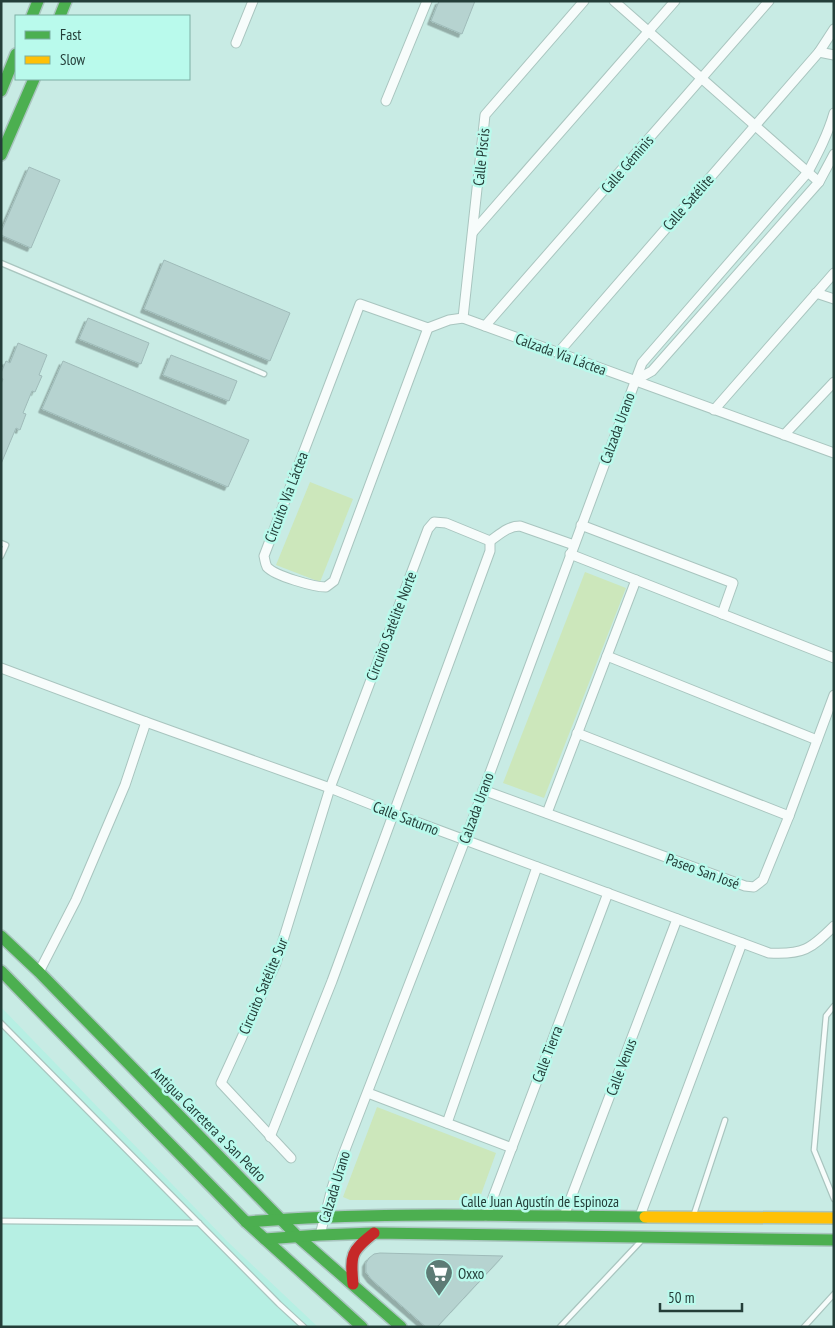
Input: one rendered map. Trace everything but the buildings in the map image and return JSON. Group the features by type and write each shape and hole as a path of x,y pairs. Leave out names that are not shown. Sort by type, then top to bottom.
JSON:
{"main road":[{"path":"32,15 38,1"},
{"path":"60,15 66,1"},
{"path":"1,91 9,66 15,56"},
{"path":"1,155 34,80"},
{"name":"Antigua Carretera a San Pedro","path":"1,936 39,972 298,1237 401,1327"},
{"path":"1,971 246,1222 362,1327"},
{"name":"Calle Juan Agustín de Espinoza","path":"246,1222 324,1217 640,1216 834,1218"},
{"path":"644,1238 651,1231 658,1228 744,1217"},
{"path":"786,1239 834,1229"},
{"path":"265,1240 374,1234 834,1240"},
{"path":"353,1284 351,1260 353,1252 362,1242 374,1234"}],"street":[{"path":"236,42 253,1"},
{"path":"386,101 427,1"},
{"name":"Calle Piscis","path":"463,318 486,115 584,1"},
{"path":"614,1 819,182"},
{"path":"473,232 675,1"},
{"name":"Calle Géminis","path":"485,326 770,1"},
{"name":"Calle Satélite","path":"558,353 819,52 834,29"},
{"path":"819,52 834,54"},
{"name":"Calzada Urano","path":"320,1236 332,1188 343,1155 483,790 642,362 808,172 820,150 834,113"},
{"name":"Calzada Urano","path":"634,381 652,371 819,182 834,154"},
{"path":"714,410 834,273"},
{"path":"816,293 834,299"},
{"name":"Circuito Vía Láctea","path":"360,304 428,328 334,580 326,587 315,587 272,572 265,565 264,556 360,304"},
{"path":"428,328 449,320 463,318"},
{"name":"Calzada Vía Láctea","path":"463,318 834,453"},
{"path":"784,435 834,382"},
{"name":"Circuito Satélite Norte","path":"330,788 428,529 434,522 446,523 490,541"},
{"path":"581,525 733,584 722,614"},
{"path":"270,1137 332,981 394,814 490,551 490,541 509,528 520,526 574,545"},
{"path":"570,554 834,658"},
{"path":"547,813 636,580"},
{"path":"607,656 816,740"},
{"name":"Calle Saturno","path":"1,668 330,788 394,814 769,953 795,953 809,948 834,926"},
{"name":"Paseo San José","path":"483,790 744,886 754,887 763,880 834,695"},
{"path":"39,972 76,900 125,785 146,722"},
{"path":"578,733 789,816"},
{"name":"Circuito Satélite Sur","path":"291,1158 221,1083 276,963 330,788"},
{"path":"447,1123 538,867"},
{"name":"Calle Tierra","path":"486,1216 608,893"},
{"name":"Calle Venus","path":"564,1216 678,919"},
{"path":"640,1216 742,943"},
{"path":"368,1093 512,1148"}],"lane":[{"path":"1,263 264,374"},
{"path":"1,543 6,545 1,556"},
{"path":"834,1006 826,1016 814,1150 834,1199"},
{"path":"1,1023 304,1327"},
{"path":"693,1217 725,1120"},
{"path":"1,1221 199,1223"},
{"path":"560,1327 644,1238"},
{"path":"804,1327 834,1294"}],"shaded area":[{"path":"310,482 353,499 320,582 276,565"},
{"path":"585,572 626,588 544,798 503,783"},
{"path":"1,1007 228,1242 318,1327 1,1327"},
{"path":"377,1107 496,1153 479,1200 350,1200 343,1197"}],"traffic: fast":[{"path":"32,15 38,1"},
{"path":"60,15 66,1"},
{"path":"1,91 15,56"},
{"path":"1,155 34,80"},
{"path":"1,936 39,972 298,1237 401,1327"},
{"path":"1,971 246,1222 362,1327"},
{"path":"246,1222 396,1215 645,1217"},
{"path":"265,1239 374,1233 834,1240"}],"traffic: slow":[{"path":"645,1217 834,1218"}],"traffic: jam":[{"path":"353,1284 352,1260 356,1249 374,1233"}],"place":[{"name":"Oxxo","path":"439,1297"}]}
